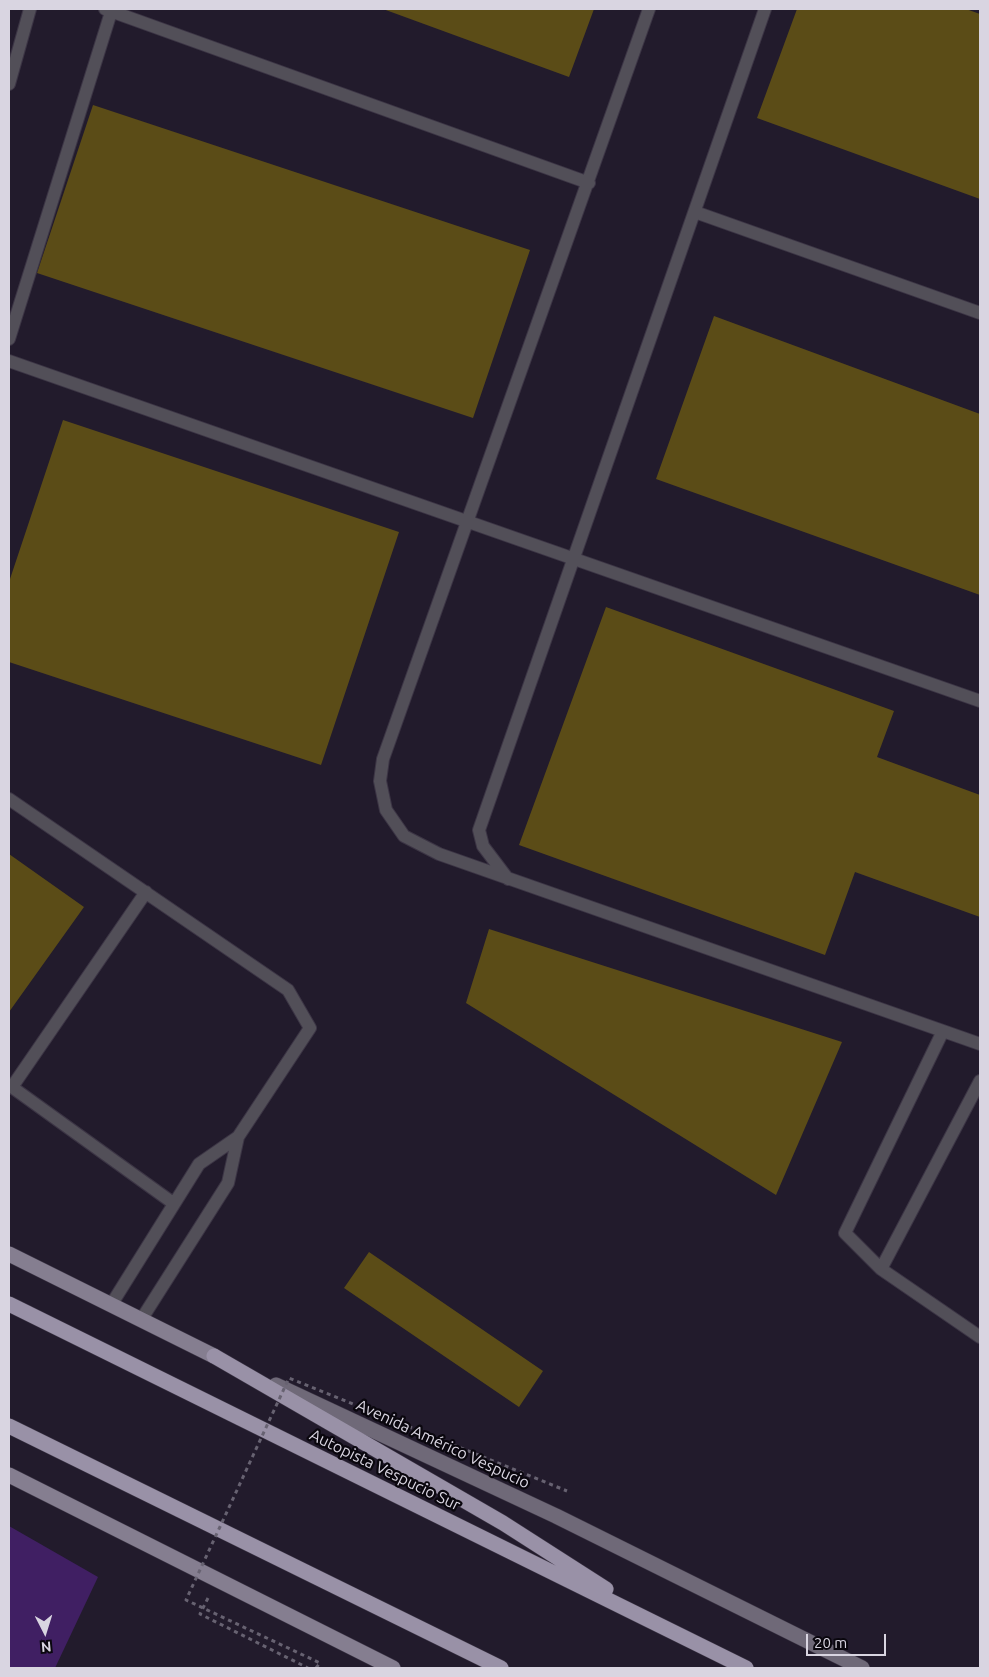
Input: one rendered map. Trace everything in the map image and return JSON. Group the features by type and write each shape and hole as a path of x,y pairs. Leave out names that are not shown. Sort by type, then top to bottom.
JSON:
{"highway":[{"name":"Autopista Vespucio Sur","path":"9,1304 746,1668"},
{"path":"214,1356 503,1523 668,1629"},
{"path":"9,1426 502,1668"}],"main road":[{"name":"Avenida Américo Vespucio","path":"9,1254 214,1356 556,1516 862,1668"},
{"path":"9,1475 393,1668"}],"lane":[{"path":"9,84 30,9"},
{"path":"649,9 383,759 380,782 386,810 404,836 439,854 980,1044"},
{"path":"508,879 483,846 479,830 765,9"},
{"path":"9,338 109,10 588,183"},
{"path":"695,212 980,313"},
{"path":"9,360 980,702"},
{"path":"9,799 288,990 310,1028 238,1137 228,1183 141,1320"},
{"path":"146,892 10,1086 173,1203"},
{"path":"943,1031 845,1233 881,1269 980,1337"},
{"path":"881,1269 980,1081"},
{"path":"111,1305 199,1164 238,1137"}],"path":[{"path":"316,1668 320,1663 186,1600 289,1378 567,1491"},
{"path":"200,1614 308,1668"}],"shaded area":[{"path":"9,1526 98,1577 55,1668 9,1668"}],"building":[{"path":"383,9 594,9 569,77"},
{"path":"797,9 966,9 980,14 980,199 757,118"},
{"path":"93,105 530,250 473,418 37,273"},
{"path":"714,316 980,414 980,595 656,479"},
{"path":"63,420 399,532 321,765 9,662 9,582"},
{"path":"606,607 894,711 877,757 980,795 980,917 855,872 825,955 519,845"},
{"path":"9,854 84,907 9,1012"},
{"path":"489,929 842,1042 776,1195 466,1003"},
{"path":"369,1252 543,1371 519,1407 344,1288"}]}
